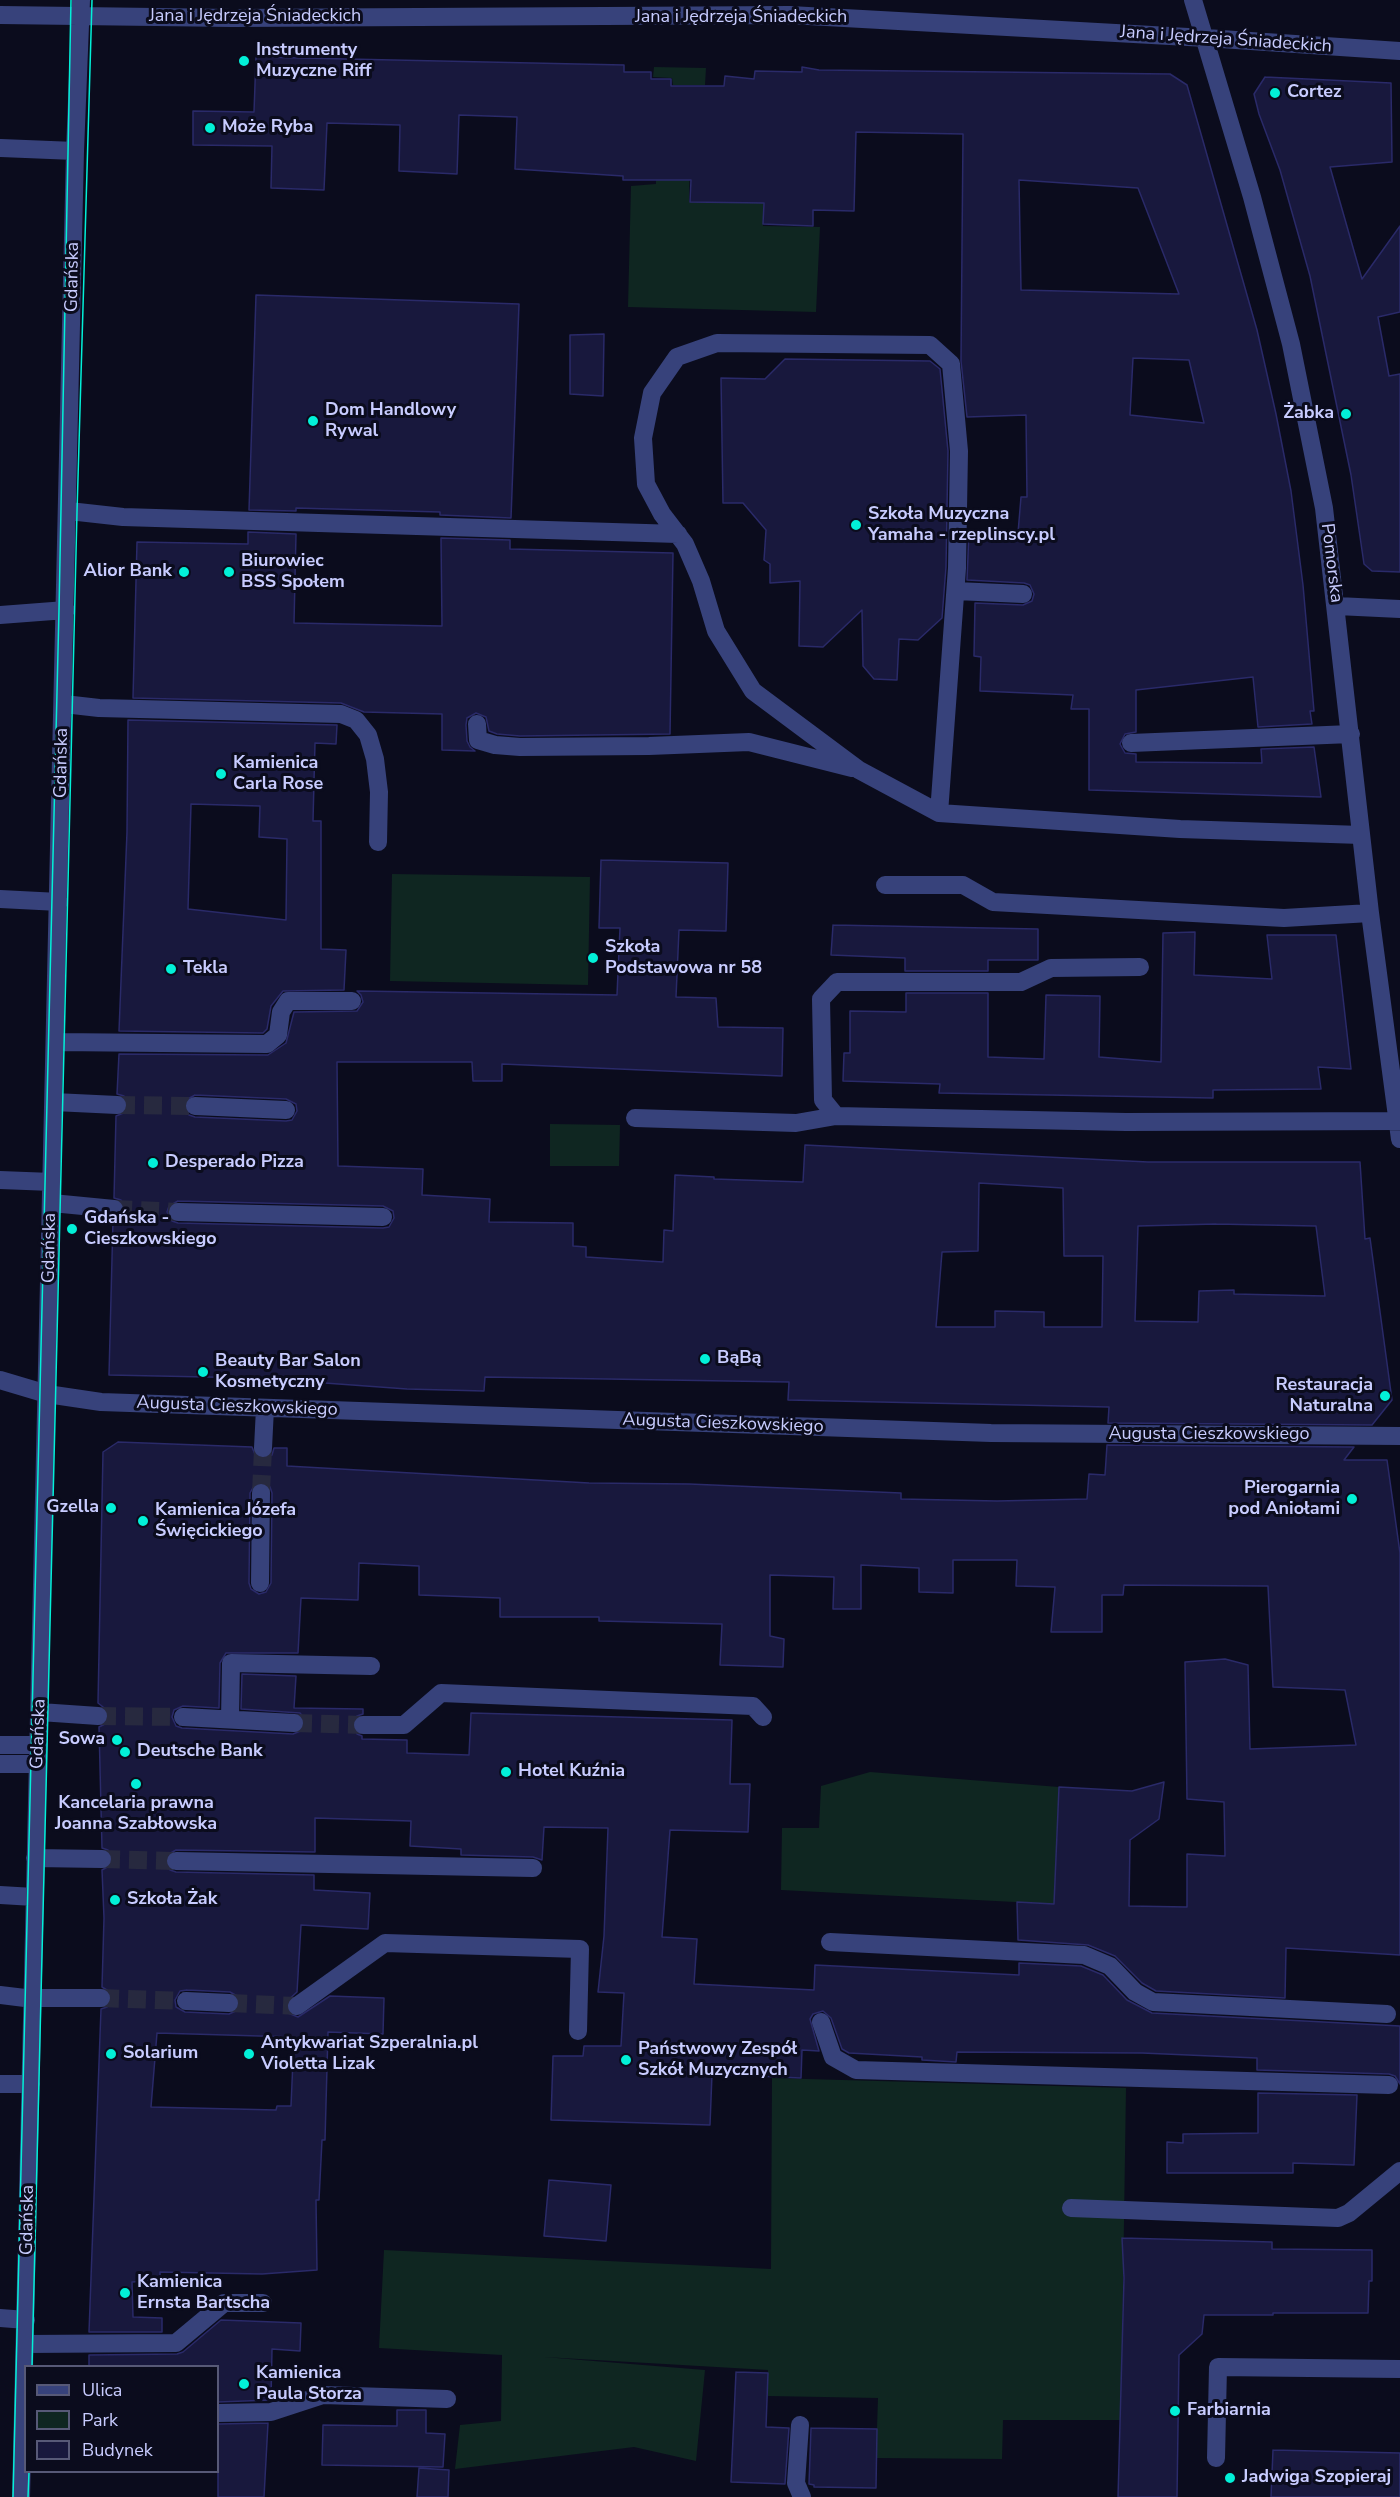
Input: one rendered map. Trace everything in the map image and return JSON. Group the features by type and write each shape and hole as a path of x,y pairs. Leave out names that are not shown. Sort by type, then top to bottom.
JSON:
{"street":[{"name":"Pomorska","path":"1193,0 1252,197 1291,344 1324,508 1352,734 1370,913 1399,1127"},
{"name":"Jana i Jędrzeja Śniadeckich","path":"0,15 81,9 559,18 790,15 1400,51"},
{"name":"Gdańska","path":"25,2365 34,1897 69,511 75,151 81,9"},
{"path":"1,148 75,151"},
{"path":"939,813 956,591 959,451 951,364 930,345 717,343 677,357 652,393 643,438 646,484 662,514 685,544 701,581 716,631 753,690 859,770 939,813 1180,830 1361,835"},
{"path":"69,511 123,517 678,534"},
{"path":"956,591 1023,594"},
{"path":"1337,606 1400,609"},
{"path":"0,615 66,610"},
{"path":"64,704 99,708 341,714 356,720 368,735 375,759 379,792 378,842"},
{"path":"477,724 478,740 495,745 520,747 649,746 749,742 859,770"},
{"path":"1131,743 1352,734"},
{"path":"885,885 963,885 993,902 1284,918 1370,913"},
{"path":"0,899 59,902"},
{"path":"836,1116 823,1100 821,999 837,982 1021,982 1051,968 1140,967"},
{"path":"56,1042 267,1044 278,1035 281,1012 288,1001 352,1001"},
{"path":"54,1102 117,1105"},
{"path":"195,1106 286,1110"},
{"path":"635,1118 796,1123 836,1116 1399,1127"},
{"path":"0,1180 52,1182"},
{"path":"52,1203 114,1209"},
{"path":"177,1212 383,1217"},
{"name":"Augusta Cieszkowskiego","path":"0,1380 47,1394 101,1402 991,1433 1400,1436"},
{"path":"262,1448 264,1408"},
{"path":"260,1584 261,1493"},
{"path":"230,1719 231,1663 371,1666"},
{"path":"363,1725 404,1725 441,1693 753,1706 763,1717"},
{"path":"40,1712 98,1716"},
{"path":"183,1717 294,1723"},
{"path":"0,1745 38,1745"},
{"path":"0,1764 38,1764"},
{"path":"36,1858 102,1859"},
{"path":"176,1861 533,1868"},
{"path":"0,1895 34,1897"},
{"path":"830,1942 1084,1955 1110,1966 1135,1992 1153,2002 1387,2014"},
{"path":"297,2006 385,1943 580,1949 578,2031"},
{"path":"0,1995 32,1998 101,1998"},
{"path":"186,2001 229,2003"},
{"path":"821,2022 832,2057 856,2070 1389,2085"},
{"path":"0,2084 30,2084"},
{"path":"1071,2208 1338,2218 1349,2213 1400,2171"},
{"path":"26,2344 176,2343 224,2303 263,2303"},
{"path":"0,2318 26,2320"},
{"path":"1216,2458 1218,2367 1400,2369"},
{"path":"219,2413 271,2412 323,2395 447,2399"},
{"name":"Gdańska","path":"21,2497 24,2412"},
{"path":"800,2425 796,2483 802,2497"}],"green space":[{"path":"654,67 706,68 705,85 673,85 672,78 653,77"},
{"path":"656,143 690,143 689,202 723,202 764,182 763,226 820,227 816,312 628,307 631,186 656,184"},
{"path":"392,874 590,877 588,985 390,981"},
{"path":"550,1124 620,1125 619,1166 550,1166"},
{"path":"870,1772 1059,1787 1054,1904 781,1890 782,1828 819,1828 821,1786"},
{"path":"772,2078 1126,2088 1121,2420 1003,2420 1002,2459 876,2458 878,2398 768,2396 768,2370 544,2357 705,2370 696,2461 634,2447 455,2469 460,2425 501,2421 502,2355 379,2348 384,2250 771,2269"}],"building":[{"path":"256,57 624,65 624,72 651,72 651,79 671,79 671,86 724,86 725,76 754,79 755,71 802,72 802,67 819,70 1170,74 1187,85 1257,330 1276,414 1291,491 1303,585 1314,711 1310,711 1312,724 1258,727 1253,677 1136,690 1136,732 1125,734 1120,744 1125,753 1136,754 1136,762 1262,763 1261,749 1314,747 1321,797 1089,790 1089,709 1071,709 1073,695 980,691 981,657 974,656 975,603 1023,605 1032,601 1034,594 1030,585 1024,583 967,580 969,531 1018,533 1021,497 1027,497 1026,415 967,417 961,361 963,134 856,132 854,211 813,210 813,226 763,224 764,203 690,202 691,180 623,180 623,176 515,169 517,117 459,115 457,174 399,171 400,125 327,123 324,190 271,188 272,146 193,145 193,111 254,112","holes":["1019,180 1138,188 1179,294 1021,290","1133,358 1189,360 1204,423 1130,415"]},
{"path":"1265,77 1391,83 1392,162 1330,167 1362,279 1400,226 1400,312 1378,317 1389,376 1400,374 1400,572 1372,571 1364,564 1351,475 1310,276 1280,170 1254,94"},
{"path":"256,295 519,304 511,518 440,515 440,512 296,508 296,511 249,510"},
{"path":"604,334 603,396 570,394 570,335"},
{"name":"Szkoła Muzyczna Yamaha - rzeplinscy.pl","path":"785,359 930,361 940,369 948,451 946,567 942,618 918,640 899,639 897,680 874,679 863,666 862,610 823,647 799,646 800,581 770,583 770,564 764,560 766,530 743,503 723,503 721,378 765,379"},
{"path":"248,532 296,534 294,623 442,626 441,538 510,540 510,549 673,553 670,734 520,736 497,734 489,731 486,717 476,713 467,718 466,725 467,741 475,751 442,750 442,714 364,712 341,703 133,698 137,542 248,544"},
{"path":"128,720 337,725 336,744 315,743 313,821 321,821 321,949 346,950 344,990 283,991 271,1006 267,1029 263,1033 119,1031 127,832","holes":["191,804 260,806 259,837 287,839 286,920 188,909"]},
{"path":"601,860 728,863 726,931 679,930 676,997 716,998 718,1027 783,1028 782,1076 502,1064 502,1081 473,1081 472,1062 337,1062 338,1166 423,1169 422,1195 490,1199 489,1222 573,1223 573,1246 586,1247 586,1257 663,1262 664,1230 673,1231 675,1175 714,1177 714,1179 803,1182 805,1145 1148,1162 1360,1162 1365,1239 1370,1238 1392,1400 1372,1425 1108,1423 1109,1407 788,1400 789,1382 485,1377 484,1391 407,1389 256,1378 109,1375 113,1220 123,1216 125,1209 121,1200 114,1198 116,1116 126,1112 128,1105 124,1096 117,1094 119,1054 268,1055 286,1043 294,1012 357,1011 363,1002 357,991 617,995 620,928 599,928","holes":["195,1095 286,1099 296,1104 297,1111 292,1120 286,1121 195,1117 189,1115 184,1106 186,1100","979,1183 1063,1188 1064,1256 1103,1256 1102,1327 1044,1327 1044,1312 995,1311 995,1327 936,1327 942,1252 978,1251","178,1201 383,1206 393,1211 394,1218 389,1227 383,1228 178,1223 172,1221 167,1212 169,1206","1216,1224 1316,1226 1325,1296 1234,1294 1234,1290 1199,1291 1198,1322 1135,1321 1138,1226"]},
{"path":"833,925 1038,929 1038,960 988,960 988,971 905,971 905,958 831,955"},
{"path":"1195,932 1194,975 1272,979 1267,935 1336,935 1351,1069 1318,1067 1321,1089 1213,1090 1213,1098 939,1093 940,1084 843,1081 844,1053 850,1053 850,1011 906,1012 906,993 988,993 988,1057 1044,1059 1046,995 1100,996 1099,1057 1161,1062 1163,933"},
{"path":"118,1442 252,1447 256,1457 263,1459 272,1455 274,1448 287,1448 287,1466 589,1483 689,1484 901,1493 901,1499 997,1501 1087,1499 1089,1474 1105,1475 1107,1445 1354,1447 1344,1460 1387,1460 1400,1553 1400,1955 1286,1948 1285,1998 1156,1991 1142,1983 1115,1956 1088,1945 1018,1940 1017,1902 1054,1904 1059,1787 1132,1791 1164,1782 1159,1819 1130,1840 1129,1906 1187,1907 1187,1854 1225,1856 1224,1802 1187,1799 1185,1662 1225,1659 1248,1665 1250,1749 1356,1745 1345,1690 1273,1687 1268,1586 1124,1585 1123,1595 1102,1595 1102,1632 1051,1632 1055,1587 1016,1586 1017,1560 953,1560 953,1593 919,1592 919,1568 861,1565 861,1609 833,1609 834,1577 770,1575 770,1636 784,1639 783,1667 720,1665 722,1624 599,1621 599,1617 500,1617 500,1598 419,1595 419,1566 359,1563 358,1600 301,1598 298,1653 226,1653 220,1663 219,1708 183,1706 174,1710 172,1717 176,1726 182,1728 293,1734 303,1730 304,1718 300,1713 241,1709 242,1674 296,1676 294,1708 363,1709 363,1714 357,1716 352,1724 362,1739 407,1740 407,1753 469,1755 471,1713 732,1720 730,1784 750,1784 748,1832 670,1830 662,1937 697,1939 694,1984 814,1990 815,1965 1019,1975 1019,1963 1081,1966 1103,1975 1127,2000 1152,2013 1400,2026 1400,2084 1395,2076 1389,2074 1257,2070 1257,2058 1142,2053 957,2052 956,2062 922,2060 922,2057 849,2053 842,2049 831,2018 823,2011 813,2014 810,2019 819,2051 802,2050 801,2078 712,2074 710,2125 551,2120 553,2056 583,2056 584,2046 621,2046 624,1993 598,1992 604,1936 608,1828 544,1827 542,1860 533,1857 461,1855 461,1849 410,1846 411,1821 315,1818 315,1852 176,1850 167,1855 165,1861 170,1870 176,1872 314,1875 314,1890 370,1893 368,1929 301,1925 297,1992 287,2001 286,2007 288,2013 298,2017 330,1996 384,1998 383,2034 328,2032 325,2140 322,2140 319,2200 316,2200 317,2270 262,2274 160,2272 160,2280 132,2282 133,2317 162,2318 162,2332 89,2332 101,2009 107,2007 112,1999 110,1992 102,1987 104,1918 102,1870 111,1865 113,1859 108,1850 102,1848 99,1727 107,1723 109,1716 108,1711 98,1703 103,1452","holes":["262,1482 270,1487 272,1493 271,1583 266,1592 259,1594 251,1589 249,1583 250,1493 255,1484","180,1991 230,1992 239,1997 240,2004 238,2010 229,2014 185,2012 176,2007 175,2000","157,2033 294,2037 291,2106 277,2106 276,2110 151,2107"]},
{"path":"1258,2093 1357,2095 1354,2165 1293,2163 1293,2173 1167,2173 1167,2142 1183,2143 1183,2134 1258,2133"},
{"path":"549,2180 611,2185 606,2241 544,2236"},
{"path":"1122,2238 1272,2242 1272,2249 1372,2250 1372,2281 1369,2281 1368,2313 1204,2315 1202,2334 1179,2355 1177,2497 1118,2497 1124,2278"},
{"name":"Kamienica Paula Storza","path":"221,2320 301,2323 300,2351 272,2349 271,2400 219,2402 219,2365 89,2365 89,2355 177,2354 183,2352"},
{"path":"736,2372 768,2373 766,2427 789,2428 785,2484 731,2482"},
{"path":"397,2410 426,2410 426,2433 445,2434 443,2467 322,2465 323,2425 397,2426"},
{"path":"268,2423 264,2497 218,2497 219,2424"},
{"path":"811,2428 877,2429 876,2488 814,2487 809,2484"},
{"path":"1273,2450 1400,2453 1400,2497 1271,2497"},
{"path":"419,2468 449,2470 448,2497 417,2497"}],"tunnel":[{"path":"117,1105 195,1106"},
{"path":"114,1209 178,1212"},
{"path":"261,1493 263,1448"},
{"path":"98,1716 183,1717"},
{"path":"294,1723 363,1725"},
{"path":"102,1859 176,1861"},
{"path":"101,1998 186,2001"},
{"path":"229,2003 297,2006"}],"tram line":[{"path":"13,2497 59,610 71,0"},
{"path":"32,2365 77,512 92,0"},
{"path":"28,2497 29,2473"}],"place":[{"name":"Instrumenty Muzyczne Riff","path":"244,61"},
{"name":"Cortez","path":"1275,93"},
{"name":"Może Ryba","path":"210,128"},
{"name":"Żabka","path":"1346,414"},
{"name":"Dom Handlowy Rywal","path":"313,421"},
{"name":"Szkoła Muzyczna Yamaha - rzeplinscy.pl","path":"856,525"},
{"name":"Alior Bank","path":"184,572"},
{"name":"Biurowiec BSS Społem","path":"229,572"},
{"name":"Kamienica Carla Rose","path":"221,774"},
{"name":"Szkoła Podstawowa nr 58","path":"593,958"},
{"name":"Tekla","path":"171,969"},
{"name":"Desperado Pizza","path":"153,1163"},
{"name":"Gdańska - Cieszkowskiego","path":"72,1229"},
{"name":"BąBą","path":"705,1359"},
{"name":"Beauty Bar Salon Kosmetyczny","path":"203,1372"},
{"name":"Restauracja Naturalna","path":"1385,1396"},
{"name":"Pierogarnia pod Aniołami","path":"1352,1499"},
{"name":"Gzella","path":"111,1508"},
{"name":"Kamienica Józefa Święcickiego","path":"143,1521"},
{"name":"Sowa","path":"117,1740"},
{"name":"Deutsche Bank","path":"125,1752"},
{"name":"Hotel Kuźnia","path":"506,1772"},
{"name":"Kancelaria prawna Joanna Szabłowska","path":"136,1784"},
{"name":"Szkoła Żak","path":"115,1900"},
{"name":"Solarium","path":"111,2054"},
{"name":"Antykwariat Szperalnia.pl Violetta Lizak","path":"249,2054"},
{"name":"Państwowy Zespół Szkół Muzycznych","path":"626,2060"},
{"name":"Kamienica Ernsta Bartscha","path":"125,2293"},
{"name":"Kamienica Paula Storza","path":"244,2384"},
{"name":"Farbiarnia","path":"1175,2411"},
{"name":"Jadwiga Szopieraj","path":"1230,2478"}]}
